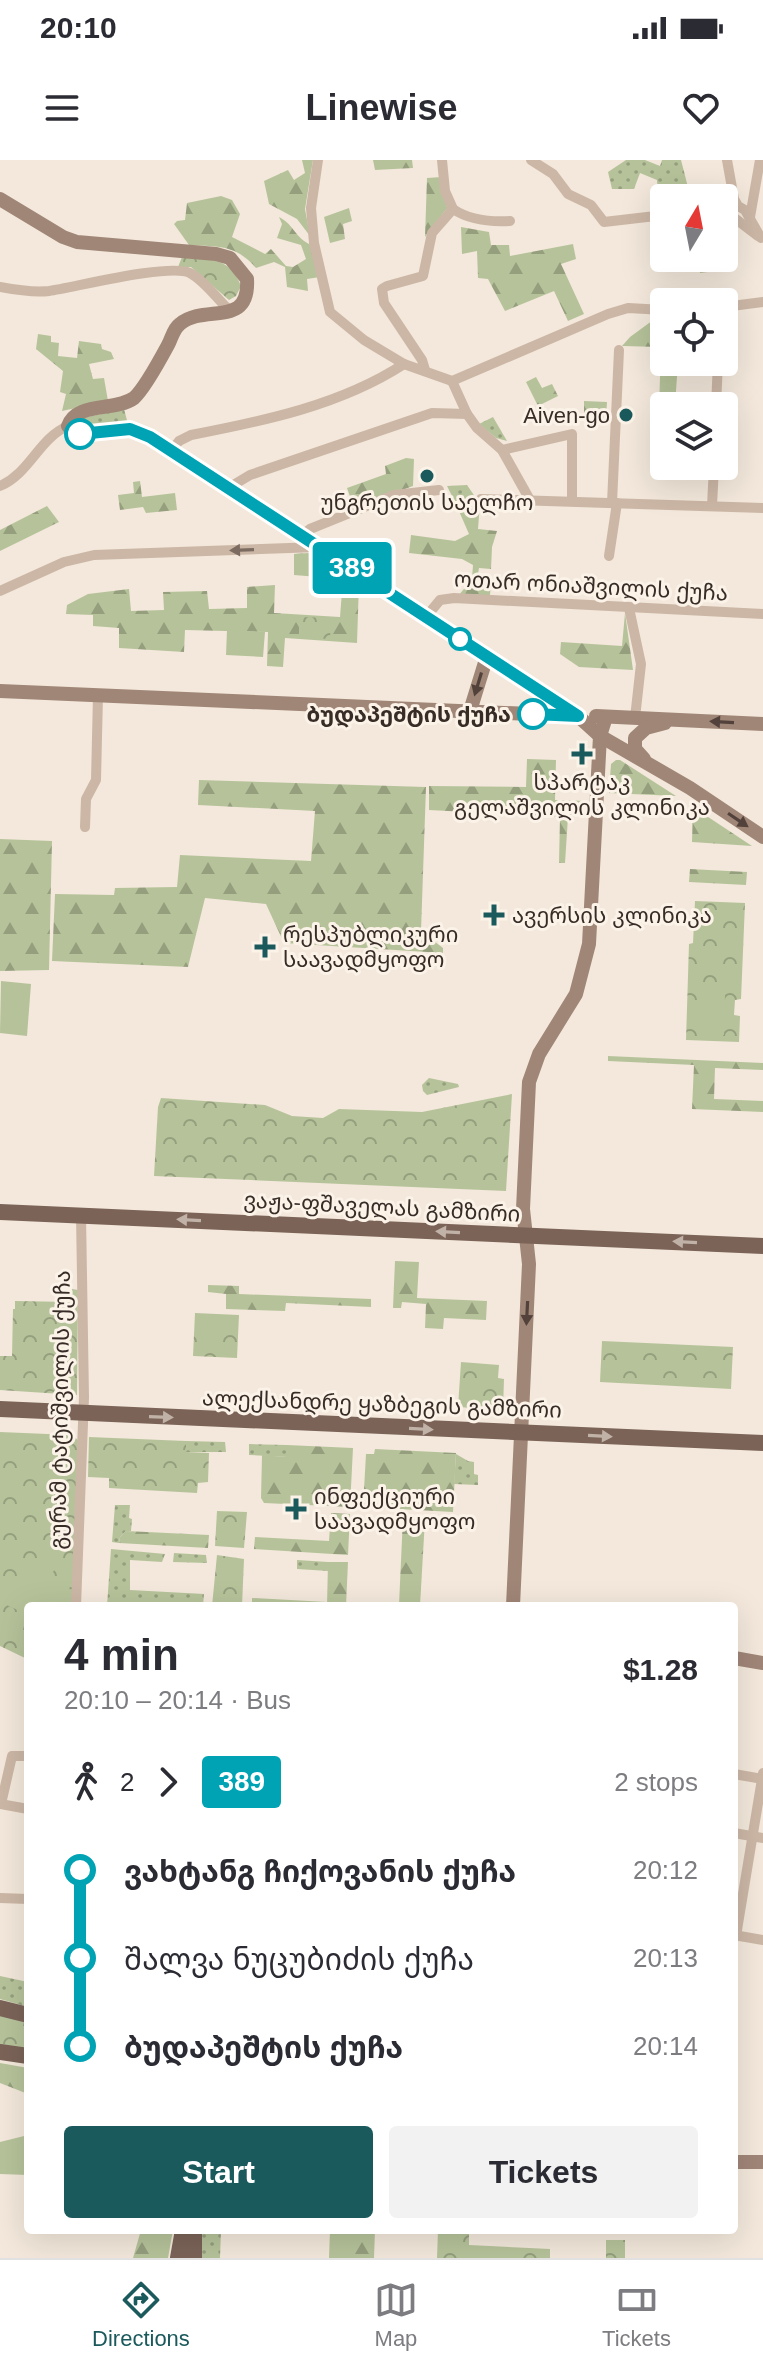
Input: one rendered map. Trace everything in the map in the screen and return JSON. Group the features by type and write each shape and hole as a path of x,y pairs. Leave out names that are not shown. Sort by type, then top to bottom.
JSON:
{"main road":[{"path":"0,199 63,237 77,242 216,254 230,258 244,273 248,288 242,306 230,311 192,316 177,325 169,344 134,397 85,411 75,416 68,426 80,434 130,429 172,450 578,716 600,736 763,837"},
{"path":"470,711 487,656"},
{"path":"0,691 763,724"},
{"path":"513,1602 529,1264 523,1209 529,1082 539,1054 576,994 589,944 600,736 606,717"},
{"path":"646,762 635,749 637,735 653,725 681,720"},
{"name":"ვაჟა-ფშაველას გამზირი","path":"0,1212 763,1246"},
{"name":"ალექსანდრე ყაზბეგის გამზირი","path":"0,1409 763,1443"},
{"path":"738,1659 763,1663"},
{"path":"0,2008 24,2014"},
{"path":"0,2052 24,2055"},
{"path":"738,2162 763,2162"},
{"path":"178,2258 182,2234"},
{"path":"194,2234 194,2258"}],"street":[{"path":"318,160 311,208 314,243 330,312 364,340 404,364 452,381 467,414 477,428 502,450 530,500"},
{"path":"442,160 445,191 453,209 464,216 510,221"},
{"path":"531,160 553,174 568,194 591,205 604,222 650,217"},
{"path":"727,160 734,199 762,238"},
{"path":"750,219 760,160"},
{"path":"425,370 422,360 384,303 381,292 387,286 423,276 432,233 453,209"},
{"path":"738,222 762,238"},
{"path":"0,287 47,291 147,273 183,272 194,276 230,311"},
{"path":"738,305 763,302"},
{"path":"452,381 608,314 628,308 650,311"},
{"path":"609,556 614,503 619,350"},
{"path":"172,450 179,441 191,435 279,418 368,384 404,364"},
{"path":"230,487 250,475 432,413 467,414"},
{"path":"0,486 31,462 53,432 68,426"},
{"path":"502,450 572,434 572,501"},
{"path":"712,506 713,480"},
{"path":"302,535 394,495 408,491 439,490"},
{"path":"481,499 763,508"},
{"path":"0,591 64,562 94,555 320,547"},
{"name":"ოთარ ონიაშვილის ქუჩა","path":"426,617 440,600 454,598 763,614"},
{"path":"629,608 641,664 635,718"},
{"path":"85,827 86,799 96,780 98,695"},
{"name":"გურამ ტატიშვილის ქუჩა","path":"76,1602 83,1414 81,1215"},
{"path":"24,1756 12,1756 0,1804 24,1808"},
{"path":"738,1774 763,1777 758,1837 738,1922"},
{"path":"738,1834 758,1837"},
{"path":"0,1898 24,1899"},
{"path":"738,1936 763,1940"}],"green space":[{"path":"302,160 313,160 305,209 310,236 297,219 269,204 264,181 288,170 294,180 305,173"},
{"path":"373,160 412,160 413,168 375,170"},
{"path":"626,160 645,160 660,166 662,160 681,160 687,184 657,184 657,180 640,173 634,189 612,189 608,172"},
{"path":"442,177 447,208 425,237 427,178"},
{"path":"221,196 232,200 240,214 232,237 265,254 271,249 286,266 293,267 306,259 301,245 277,238 282,224 279,217 313,246 320,277 307,279 308,291 287,287 285,267 274,262 256,268 233,251 189,245 174,224 185,220 187,203"},
{"path":"349,208 352,221 343,224 345,239 330,243 324,217"},
{"path":"461,227 489,232 491,245 509,245 510,256 573,244 576,259 561,264 584,314 568,321 554,291 505,311 488,279 478,278 477,251 462,254"},
{"path":"182,257 225,264 241,286 236,296 229,300 191,267 178,267"},
{"path":"650,322 650,347 622,346"},
{"path":"38,334 51,336 51,342 59,343 58,356 77,358 79,341 101,344 102,349 111,352 114,359 89,364 93,379 104,378 108,401 62,411 66,394 60,392 63,371 36,349"},
{"path":"660,376 677,376 676,392 660,392"},
{"path":"536,377 542,388 552,384 558,396 538,406 526,382"},
{"path":"584,401 607,402 606,418 584,417"},
{"path":"124,409 128,424 81,426 83,418"},
{"path":"493,417 507,441 496,438 479,424"},
{"path":"406,458 414,459 413,486 354,508 347,488 386,474 385,466"},
{"path":"140,481 142,497 175,493 177,510 146,513 143,507 120,510 118,495 134,493 133,482"},
{"path":"467,485 480,504 455,502 447,486"},
{"path":"455,502 480,504 478,529 497,531 492,547 491,569 479,568 477,581 491,583 490,595 459,595 472,579 473,565 462,559 409,553 411,535 455,541 469,534"},
{"path":"47,506 59,522 0,551 0,530"},
{"path":"308,553 359,583 357,643 285,638 283,667 267,666 268,632 185,630 184,652 119,648 119,628 93,626 93,615 66,614 67,605 88,594 129,589 131,611 164,610 163,592 207,591 209,609 247,608 247,587 275,585 274,613 340,617 343,579 294,575 294,554"},
{"path":"625,613 633,670 579,667 560,654 561,642 622,646"},
{"path":"299,617 331,618 330,639 299,638"},
{"path":"227,630 265,632 263,657 226,655"},
{"path":"527,759 556,760 555,800 586,801 584,806 568,817 565,863 559,863 560,817 429,810 429,786 526,787"},
{"path":"616,760 676,796 609,793 611,764"},
{"path":"199,780 426,787 421,931 443,948 443,953 284,943 266,904 205,898 188,967 52,961 55,894 114,895 115,888 177,887 180,855 311,861 315,811 198,805"},
{"path":"693,807 752,846 692,842"},
{"path":"0,839 52,841 49,970 0,971"},
{"path":"690,869 747,872 746,885 689,882"},
{"path":"695,901 745,903 741,999 735,1000 734,1015 740,1016 739,1042 686,1040 689,944 693,943"},
{"path":"1,981 31,984 27,1036 0,1033"},
{"path":"703,995 725,995 724,1035 702,1034"},
{"path":"608,1056 763,1063 763,1070 715,1068 714,1099 763,1101 763,1112 692,1109 694,1065 608,1061"},
{"path":"429,1078 458,1084 459,1087 427,1095 422,1085"},
{"path":"512,1094 506,1191 154,1176 161,1098 265,1105 292,1116 323,1118 339,1109 422,1112"},
{"path":"395,1261 419,1262 417,1298 487,1301 486,1320 444,1318 443,1329 425,1328 426,1304 402,1302 401,1308 393,1308"},
{"path":"208,1285 239,1286 239,1294 371,1299 371,1307 286,1303 285,1311 226,1309 226,1294 208,1292"},
{"path":"72,1289 78,1290 77,1395 0,1390 0,1356 12,1356 15,1301 71,1302"},
{"path":"195,1313 239,1315 237,1358 193,1356"},
{"path":"201,1316 227,1318 226,1337 200,1336"},
{"path":"602,1341 733,1347 731,1389 600,1382"},
{"path":"461,1362 499,1365 498,1378 504,1379 503,1410 458,1407"},
{"path":"0,1432 71,1435 78,1440 72,1602 24,1602 24,1658 0,1646"},
{"path":"89,1437 186,1441 186,1452 209,1453 208,1482 198,1483 197,1493 109,1488 109,1478 88,1477"},
{"path":"186,1441 225,1442 226,1452 186,1452"},
{"path":"249,1444 287,1445 287,1457 249,1455"},
{"path":"287,1445 353,1448 350,1507 264,1503 261,1498 262,1455 286,1457"},
{"path":"375,1449 456,1453 453,1512 363,1507 366,1454 374,1454"},
{"path":"456,1454 474,1462 478,1485 454,1484"},
{"path":"115,1505 130,1505 129,1518 132,1519 131,1531 120,1537 119,1543 112,1542"},
{"path":"217,1511 247,1512 244,1548 215,1546"},
{"path":"331,1513 350,1514 348,1555 254,1549 255,1537 329,1541"},
{"path":"403,1517 425,1519 420,1602 399,1602"},
{"path":"126,1531 209,1535 208,1548 119,1543"},
{"path":"111,1549 165,1554 162,1562 130,1560 130,1590 204,1594 203,1602 107,1602"},
{"path":"174,1553 206,1555 207,1563 173,1562"},
{"path":"217,1555 244,1559 242,1602 212,1602"},
{"path":"29,1557 55,1568 50,1579 70,1587 64,1602 24,1602 24,1612 8,1606"},
{"path":"297,1560 328,1562 328,1571 297,1569"},
{"path":"328,1562 348,1562 346,1602 327,1602"},
{"path":"252,1598 327,1602 252,1602"},
{"path":"0,1976 24,1981 24,2006 0,1999"},
{"path":"0,2015 24,2022 24,2049 0,2046"},
{"path":"0,2063 24,2067 24,2092 0,2083"},
{"path":"24,2136 24,2175 0,2174 0,2142"},
{"path":"140,2234 172,2234 168,2258 133,2258"},
{"path":"200,2234 221,2234 220,2258 200,2258"},
{"path":"330,2234 375,2234 374,2258 329,2258"},
{"path":"438,2234 469,2234 469,2245 550,2249 550,2258 437,2258"},
{"path":"606,2240 625,2240 625,2258 606,2258"},
{"path":"466,2247 500,2247 500,2258 466,2258"}],"bus line":[{"name":"389","path":"80,434 130,429 150,437 578,716 533,714"}],"place":[{"name":"Aiven-go","path":"626,415"},
{"name":"უნგრეთის საელჩო","path":"427,476"},
{"name":"ბუდაპეშტის ქუჩა","path":"533,714"},
{"name":"სპარტაკ გელაშვილის კლინიკა","path":"582,754"},
{"name":"ავერსის კლინიკა","path":"494,915"},
{"name":"რესპუბლიკური საავადმყოფო","path":"265,947"},
{"name":"ინფექციური საავადმყოფო","path":"296,1509"}]}
